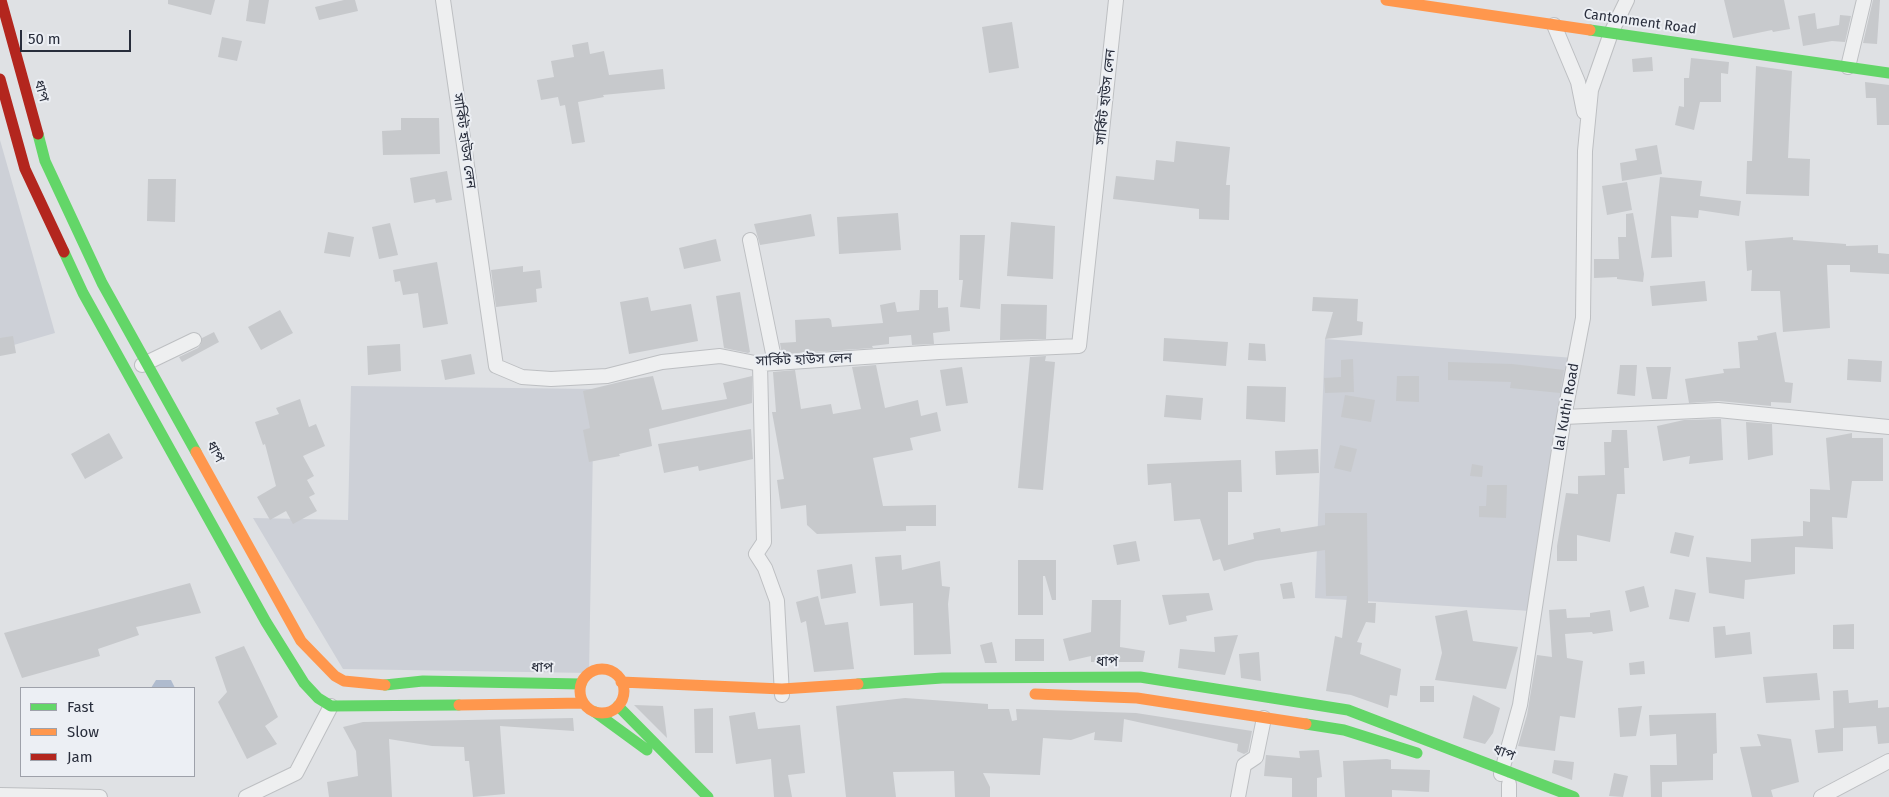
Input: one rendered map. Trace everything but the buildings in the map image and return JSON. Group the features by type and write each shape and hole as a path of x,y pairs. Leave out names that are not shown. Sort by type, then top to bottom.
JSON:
{"main road":[{"name":"ধাপ","path":"1,0 45,161 102,283 302,641 335,676 344,681 379,686 423,681 581,684 585,677 600,670 616,675 622,682 779,697 870,695"},
{"name":"Cantonment Road","path":"1386,0 1889,74"},
{"path":"0,79 25,169 83,293 283,652 304,683 318,698 331,706 363,707 583,703 695,784"},
{"name":"ধাপ","path":"779,697 942,678 1140,677 1348,710 1505,782 1574,797"},
{"path":"622,682 624,702 708,797"},
{"path":"581,684 580,690 583,703"},
{"path":"1028,694 1137,698 1344,730 1427,757"},
{"path":"595,712 603,713 624,702"},
{"name":"ধাপ","path":"1482,774 1543,797"}],"street":[{"name":"সার্কিট হাউস লেন","path":"443,0 496,366 522,376 551,379 607,376 662,362 720,356 760,364 1079,346 1116,0"},
{"name":"lal Kuthi Road","path":"1505,782 1520,705 1564,418 1583,318 1586,122 1591,90 1611,34 1627,0"},
{"path":"1848,68 1864,0"},
{"path":"1554,25 1578,82 1586,122"},
{"path":"750,240 775,363"},
{"path":"128,372 194,340"},
{"path":"760,364 764,542 756,554 765,568 777,601 779,697"},
{"path":"1564,418 1718,410 1889,427"},
{"path":"246,797 296,773 331,706"},
{"path":"1238,797 1244,764 1256,757 1264,718"},
{"path":"1821,797 1889,761"},
{"path":"0,795 100,797"}],"shaded area":[{"path":"0,140 55,333 0,349"},
{"path":"1325,339 1574,358 1531,611 1315,598"},
{"path":"351,386 594,389 589,673 343,669 253,518 348,520"}],"water":[{"path":"156,680 171,680 174,687 152,687"}],"traffic: fast":[{"path":"1590,30 1889,73"},
{"path":"38,134 45,161 102,283 196,452"},
{"path":"64,252 83,293 266,622 304,683 318,698 331,706 459,705"},
{"path":"858,684 942,678 1140,677 1348,710 1574,797"},
{"path":"385,685 423,681 581,684"},
{"path":"618,706 708,797"},
{"path":"595,712 647,750"},
{"path":"1306,724 1344,730 1417,753"}],"traffic: slow":[{"path":"1386,0 1590,30"},
{"path":"196,452 301,641 335,676 344,681 385,685"},
{"path":"602,669 614,673 620,679 624,691 620,703 614,709 602,713 590,709 584,703 580,691 584,679 590,673 602,669"},
{"path":"621,682 782,689 858,684"},
{"path":"1035,694 1137,698 1306,724"},
{"path":"459,705 583,703"}],"traffic: jam":[{"path":"1,0 38,134"},
{"path":"0,79 25,169 64,252"}]}
